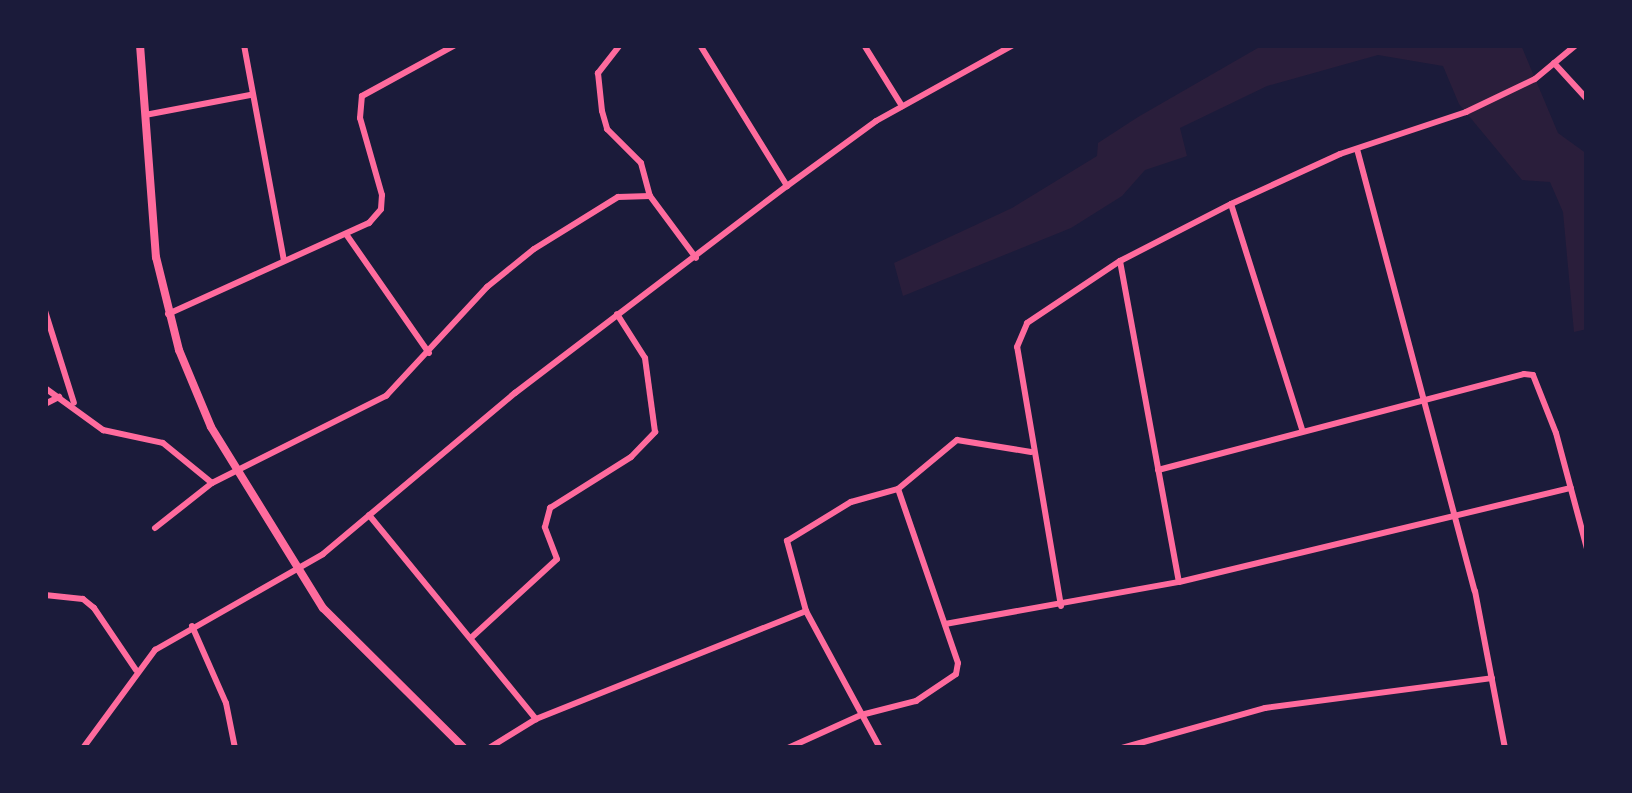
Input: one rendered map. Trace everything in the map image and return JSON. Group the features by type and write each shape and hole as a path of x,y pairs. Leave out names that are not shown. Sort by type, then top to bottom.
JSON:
{"street":[{"path":"140,45 149,203 168,314 199,401 234,470 297,570 337,623 464,748"},
{"path":"244,45 250,95 272,173 284,260"},
{"path":"168,314 346,234 380,210 377,161 360,118 362,96 454,45"},
{"path":"620,45 598,73 607,130 641,163 650,196 696,258"},
{"path":"700,45 787,186"},
{"path":"864,45 902,106"},
{"path":"84,748 136,670 192,626 297,570 616,314 696,258 787,186 902,106 1013,45"},
{"path":"1061,606 1030,452 1021,335 1028,323 1120,261 1231,204 1357,148 1466,112 1554,63 1576,45"},
{"path":"1554,63 1587,100"},
{"path":"144,116 250,95"},
{"path":"1357,148 1456,516 1505,748"},
{"path":"155,528 234,470 366,410 429,353 487,287 534,249 618,197 650,196"},
{"path":"1231,204 1302,429"},
{"path":"346,234 429,353"},
{"path":"1120,261 1180,582"},
{"path":"45,311 74,404"},
{"path":"472,636 558,559 546,527 550,508 631,457 655,432 645,358 616,314"},
{"path":"1158,470 1424,398 1533,376 1587,549"},
{"path":"45,388 74,404 103,430 163,443 212,483"},
{"path":"45,404 60,396"},
{"path":"880,748 806,611 787,542 851,502 898,489 958,440 1030,452"},
{"path":"945,624 1180,582 1571,488"},
{"path":"788,748 861,715 916,701 956,674 945,624 898,489"},
{"path":"368,515 472,636 536,719"},
{"path":"45,596 84,599 136,670"},
{"path":"488,748 536,719 806,611"},
{"path":"192,626 219,684 235,748"},
{"path":"1122,748 1265,708 1492,678"}],"shaded area":[{"path":"1263,45 1521,45 1558,133 1587,154 1587,329 1574,332 1563,212 1550,182 1522,180 1459,104 1443,66 1378,55 1267,86 1180,128 1187,156 1145,170 1122,196 1071,228 903,296 894,263 1012,208 1097,156 1098,143 1138,117"}]}
